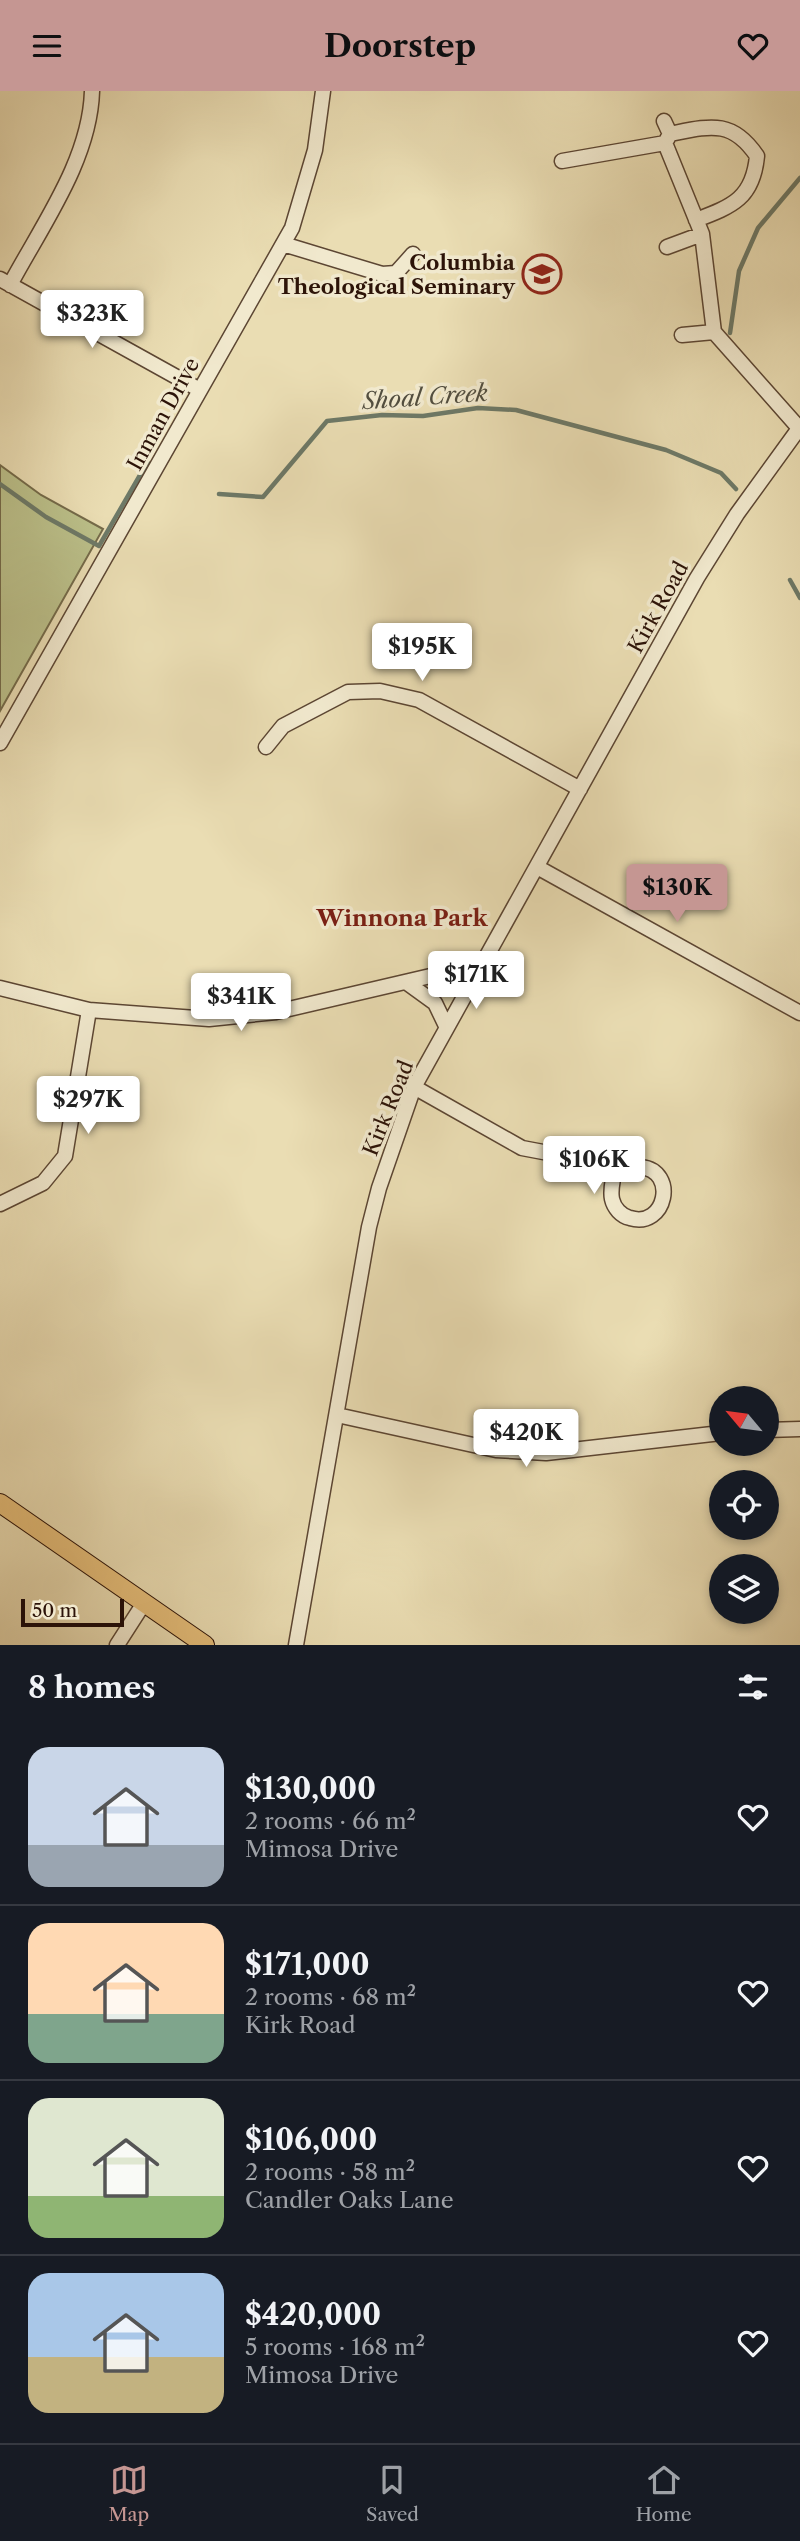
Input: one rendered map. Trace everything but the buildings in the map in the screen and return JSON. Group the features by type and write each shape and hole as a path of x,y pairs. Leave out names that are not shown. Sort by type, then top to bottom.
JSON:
{"main road":[{"path":"0,1503 205,1645"}],"street":[{"path":"92,91 91,118 80,152 5,282 200,390"},
{"name":"Inman Drive","path":"0,743 292,227 316,150 323,91"},
{"path":"562,161 666,133 706,126 725,128 746,139 757,156 755,179 726,209 667,247"},
{"path":"666,133 699,227 714,331 799,427"},
{"path":"283,244 382,274 396,273 413,254"},
{"path":"682,335 714,331"},
{"name":"Kirk Road","path":"296,1645 369,1227 379,1188 414,1087 697,578 737,513 799,427"},
{"path":"266,747 283,726 348,692 380,691 419,700 580,789"},
{"path":"537,867 800,1013"},
{"path":"0,988 89,1010 209,1019 276,1012 482,964"},
{"path":"406,982 435,1003 447,1028"},
{"path":"0,1204 43,1183 65,1156 89,1010"},
{"path":"414,1087 522,1148 559,1155 591,1156 614,1172"},
{"path":"337,1415 496,1450 546,1453 709,1434"},
{"path":"779,1430 800,1429"},
{"path":"117,1645 144,1603"}],"green space":[{"path":"0,465 41,495 103,529 0,711"}],"waterway":[{"path":"730,333 739,271 758,228 800,178"},
{"name":"Shoal Creek","path":"219,494 263,497 327,421 382,415 423,416 478,408 516,410 666,450 721,473 736,489"},
{"name":"Shoal Creek","path":"0,484 46,517 99,546 147,463 150,464"},
{"name":"Shoal Creek","path":"790,580 800,598"}],"place":[{"name":"Columbia Theological Seminary","path":"542,274"}],"district":[{"name":"Winnona Park","path":"402,918"}]}
